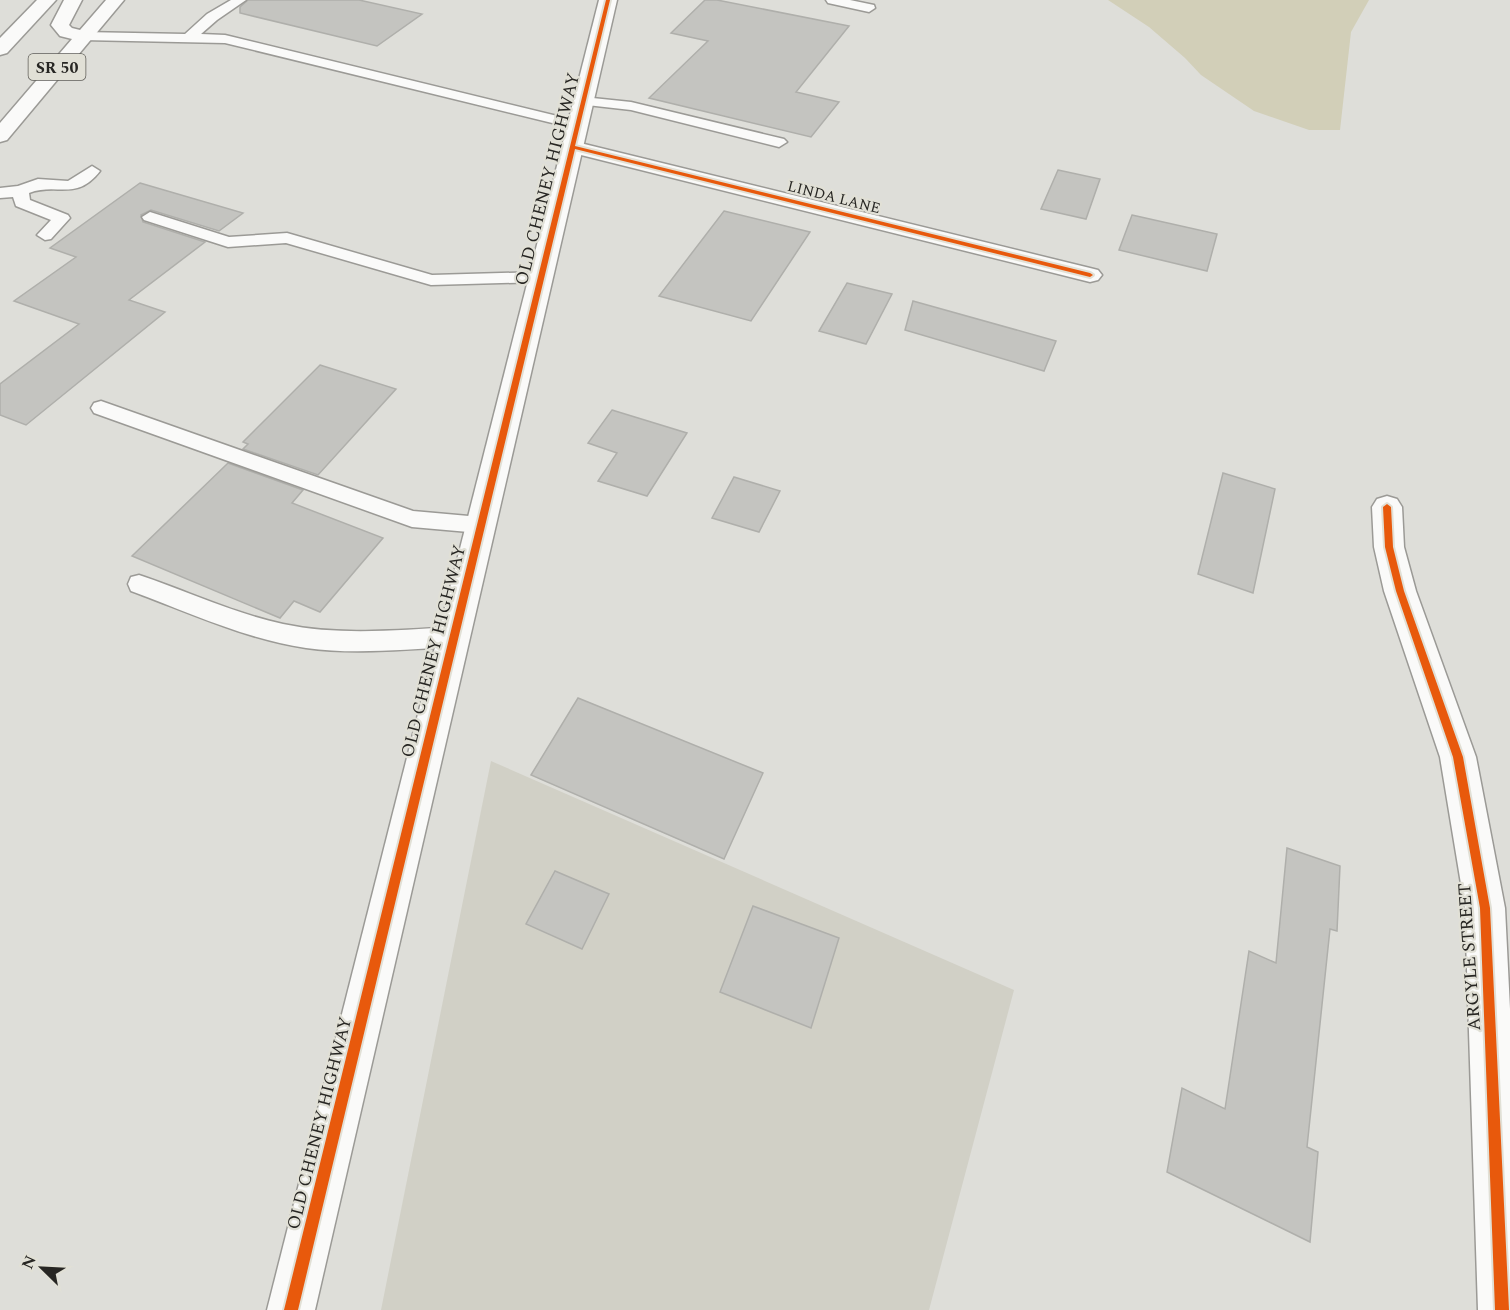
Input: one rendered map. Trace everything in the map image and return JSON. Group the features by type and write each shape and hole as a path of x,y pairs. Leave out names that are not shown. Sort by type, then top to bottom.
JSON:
{"main road":[{"name":"SR 50","path":"0,49 47,0"},
{"path":"73,0 60,26 66,32 82,36"},
{"name":"SR 50","path":"0,136 82,36 115,0"},
{"name":"OLD CHENEY HIGHWAY","path":"291,1310 608,0"},
{"name":"LINDA LANE","path":"572,147 1090,275"},
{"name":"ARGYLE STREET","path":"1387,507 1389,547 1400,591 1458,757 1485,908 1504,1205 1502,1310"}],"lane":[{"path":"189,38 212,17 240,0"},
{"path":"832,0 869,8"},
{"path":"82,36 225,39 577,125"},
{"path":"583,100 632,106 779,142"},
{"path":"0,193 21,191 38,184 71,186 92,171"},
{"path":"21,191 22,203 62,218 45,236"},
{"path":"150,217 228,242 287,238 431,280 541,277"},
{"path":"100,408 412,519 480,525"},
{"path":"140,584 263,630 307,639 454,637"}],"shaded area":[{"path":"1108,0 1369,0 1351,32 1340,130 1309,130 1254,111 1201,75 1149,27"},
{"path":"491,761 1014,990 929,1310 381,1310"}],"building":[{"path":"248,0 359,0 422,14 377,46 240,13 240,7"},
{"path":"705,0 717,0 849,26 796,92 839,102 811,137 649,98 708,41 671,33"},
{"path":"1058,170 1100,179 1086,219 1041,209"},
{"path":"140,183 243,213 219,231 151,210 141,215 143,222 205,242 129,300 165,312 26,425 0,415 0,384 79,324 14,301 76,257 50,248"},
{"path":"724,211 810,232 751,321 659,296"},
{"path":"1132,215 1217,234 1207,271 1119,250"},
{"path":"847,283 892,294 866,344 819,331"},
{"path":"913,301 1056,341 1044,371 905,330"},
{"path":"320,365 396,389 318,475 243,449 248,444 243,442"},
{"path":"612,410 687,433 647,496 598,481 617,453 588,443"},
{"path":"228,463 303,490 292,503 383,538 320,612 294,601 280,618 132,556"},
{"path":"1223,473 1275,489 1253,593 1198,574"},
{"path":"734,477 780,491 759,532 712,518"},
{"path":"578,698 763,773 724,859 531,775"},
{"path":"1287,848 1340,866 1337,931 1330,929 1307,1147 1318,1152 1310,1242 1167,1172 1182,1088 1225,1109 1249,951 1276,963"},
{"path":"555,871 609,894 582,949 526,924"},
{"path":"753,906 839,938 811,1028 720,992"}],"cycle path":[{"path":"291,1310 608,0"},
{"path":"572,147 1090,275"},
{"path":"1387,507 1389,547 1400,591 1458,757 1485,908 1502,1310"}]}
